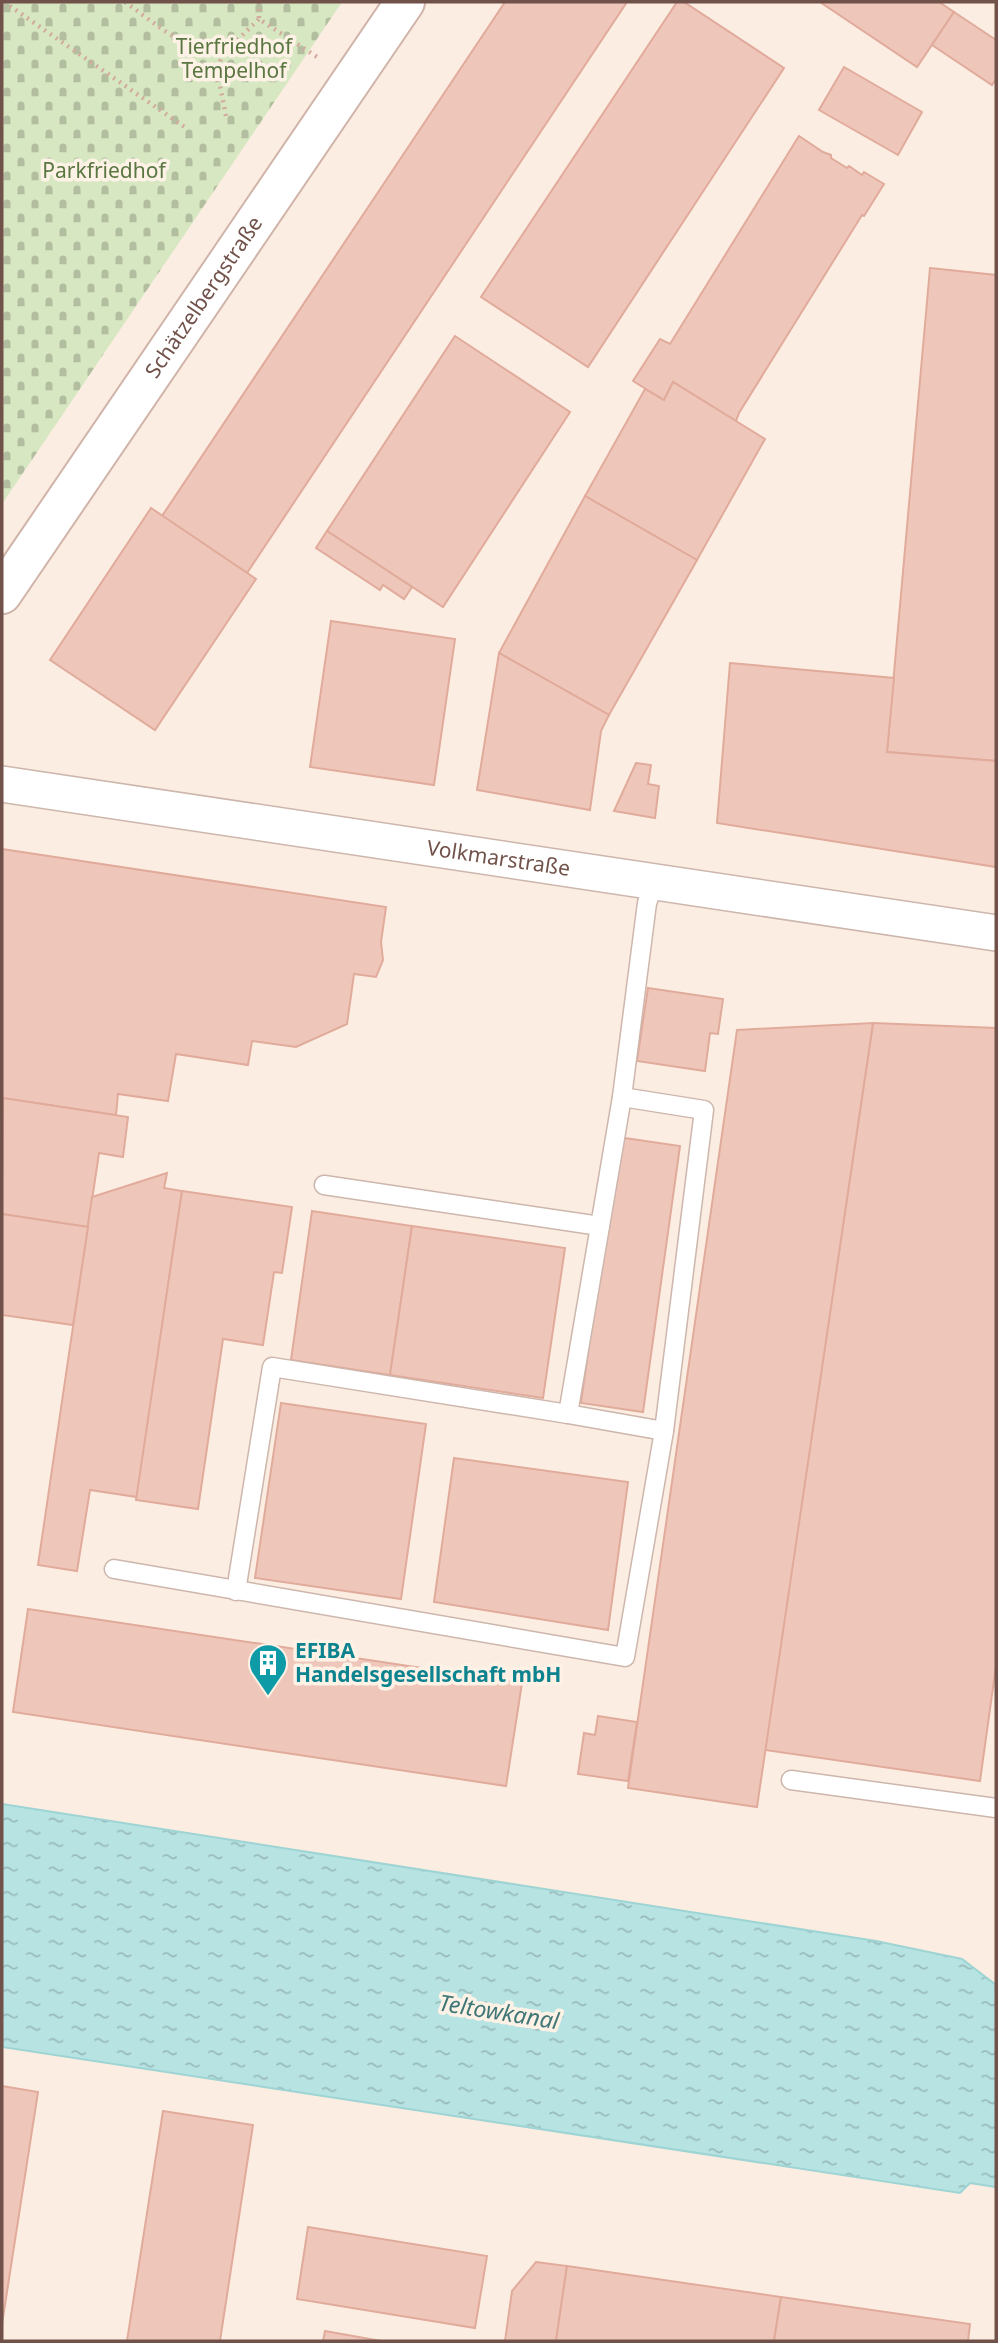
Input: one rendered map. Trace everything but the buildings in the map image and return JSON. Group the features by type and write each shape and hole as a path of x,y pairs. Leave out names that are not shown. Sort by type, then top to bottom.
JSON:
{"street":[{"name":"Schätzelbergstraße","path":"2,594 405,2"},
{"name":"Volkmarstraße","path":"2,784 996,933"}],"lane":[{"path":"568,1414 622,1097 646,914 655,882"},
{"path":"114,1570 625,1657 664,1431 704,1110 622,1097"},
{"path":"324,1185 600,1226"},
{"path":"236,1591 272,1367 664,1431"},
{"path":"791,1780 996,1808"}],"path":[{"path":"4,2 186,128"},
{"path":"125,2 190,46 209,54 222,55"},
{"path":"226,116 217,71 222,55 259,19 259,2"},
{"path":"259,19 317,57"}],"green space":[{"name":"Parkfriedhof","path":"2,2 342,2 2,504"}],"water":[{"name":"Teltowkanal","path":"2,1804 876,1941 962,1959 996,1985 996,2187 970,2183 960,2193 2,2047"}],"place":[{"name":"EFIBA Handelsgesellschaft mbH","path":"268,1697"}],"park label":[{"name":"Tierfriedhof Tempelhof","path":"234,59"}]}
